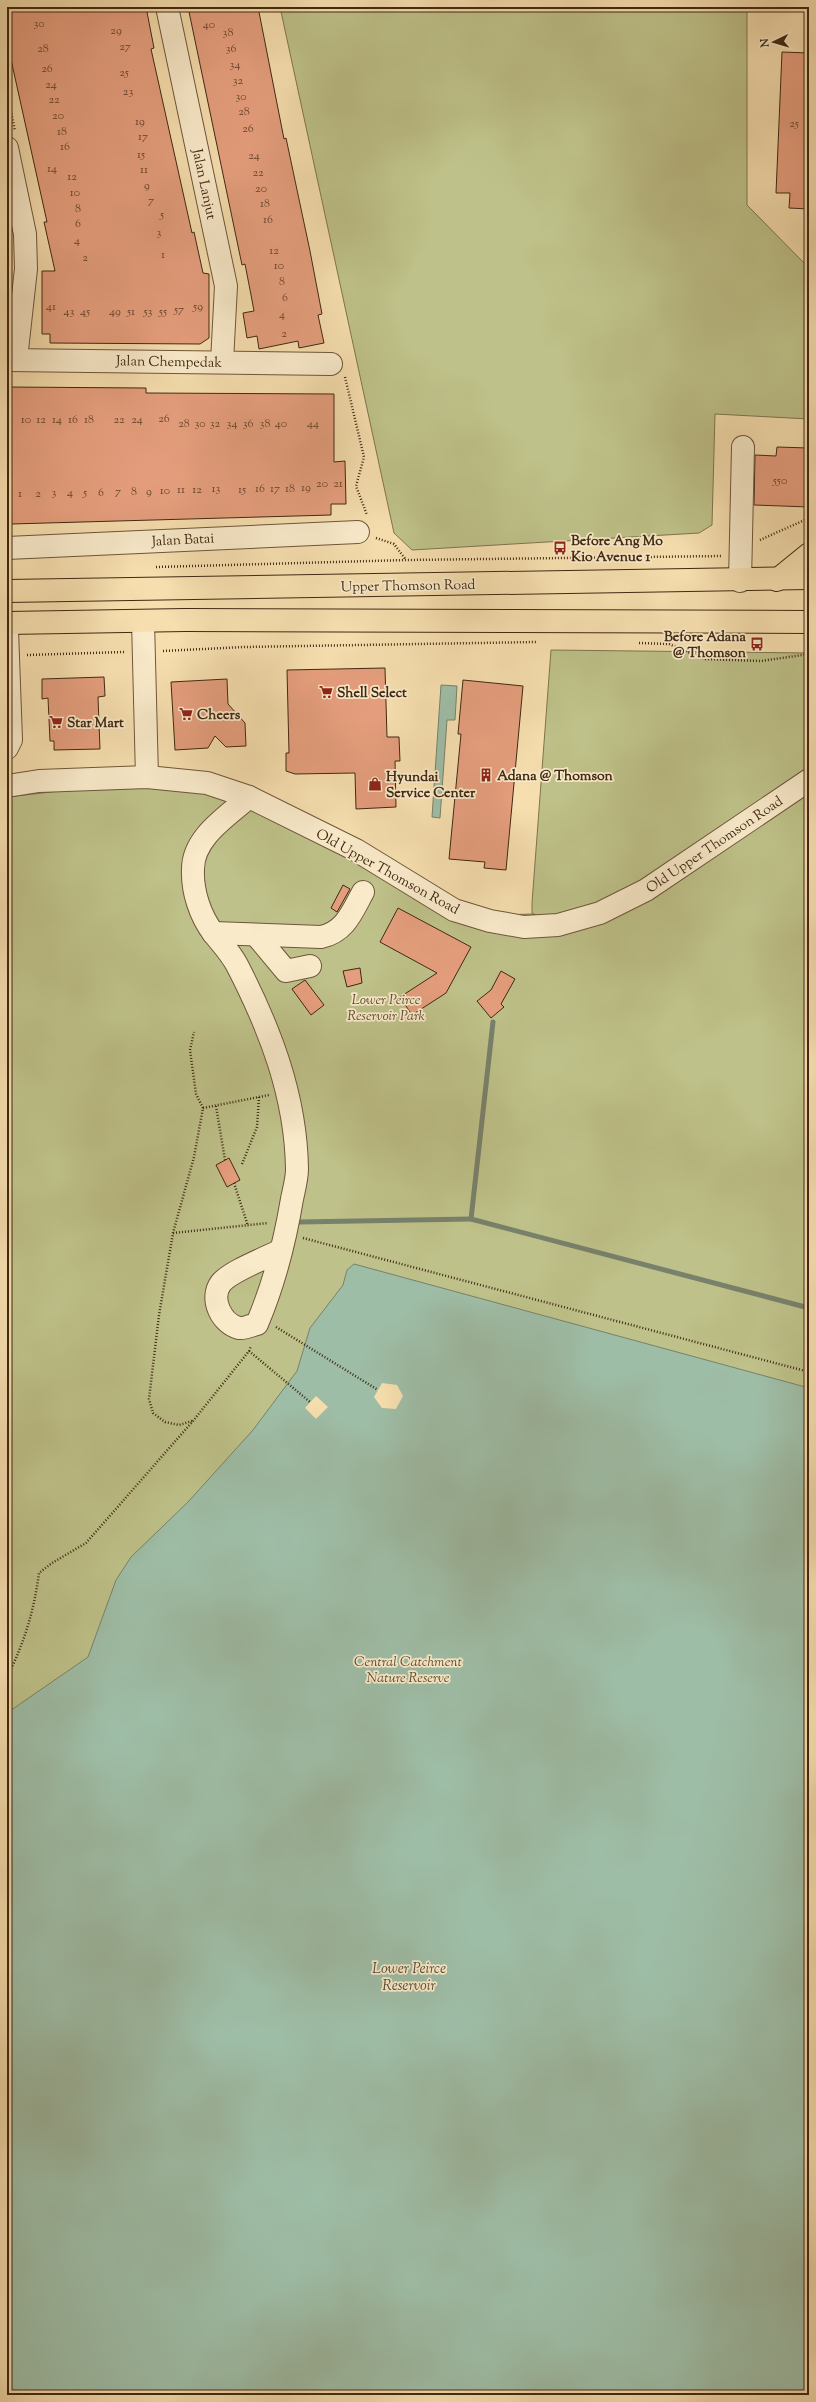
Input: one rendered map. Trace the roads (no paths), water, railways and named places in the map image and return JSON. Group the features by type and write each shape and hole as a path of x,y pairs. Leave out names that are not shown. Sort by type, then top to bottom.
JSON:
{"main road":[{"path":"777,580 809,554"},
{"name":"Upper Thomson Road","path":"7,591 740,581 809,578"},
{"path":"7,624 143,621 809,622"}],"street":[{"name":"Jalan Lanjut","path":"167,7 226,286 222,362"},
{"path":"7,148 25,234 26,269 12,360"},
{"name":"Jalan Chempedak","path":"12,360 331,364"},
{"path":"740,581 742,548 743,447"},
{"name":"Jalan Batai","path":"7,548 367,528"},
{"path":"143,621 147,777"},
{"path":"7,630 11,740 7,748"},
{"name":"Old Upper Thomson Road","path":"7,786 39,781 147,777 207,783 249,797 356,850 454,910 490,921 524,927 558,925 600,913 646,890 809,780"},
{"path":"249,797 202,840 192,867 196,899 214,933 228,948 256,1002 281,1064 293,1118 297,1170 285,1235 259,1320 241,1328 227,1323 219,1311 217,1299 220,1284 285,1235"},
{"path":"214,933 321,938 332,935 340,929 363,892"},
{"path":"256,935 290,976 310,966"}],"water":[{"path":"441,685 457,686 455,720 447,720 440,818 432,817"},
{"name":"Lower Peirce Reservoir","path":"354,1264 809,1388 809,2395 7,2395 7,1713 88,1657 116,1580 131,1557 188,1502 253,1430 297,1371 310,1328 343,1285 347,1270"}],"waterway":[{"path":"493,1022 471,1219 809,1308"},
{"path":"299,1222 471,1219"}],"place":[{"name":"Before Ang Mo Kio Avenue 1","path":"560,548"},
{"name":"Before Adana @ Thomson","path":"757,644"},
{"name":"Shell Select","path":"326,692"},
{"name":"Cheers","path":"186,714"},
{"name":"Star Mart","path":"56,722"},
{"name":"Adana @ Thomson","path":"486,775"},
{"name":"Hyundai Service Center","path":"375,784"}],"park label":[{"name":"Lower Peirce Reservoir Park","path":"386,1008"},
{"name":"Central Catchment Nature Reserve","path":"408,1670"}]}
